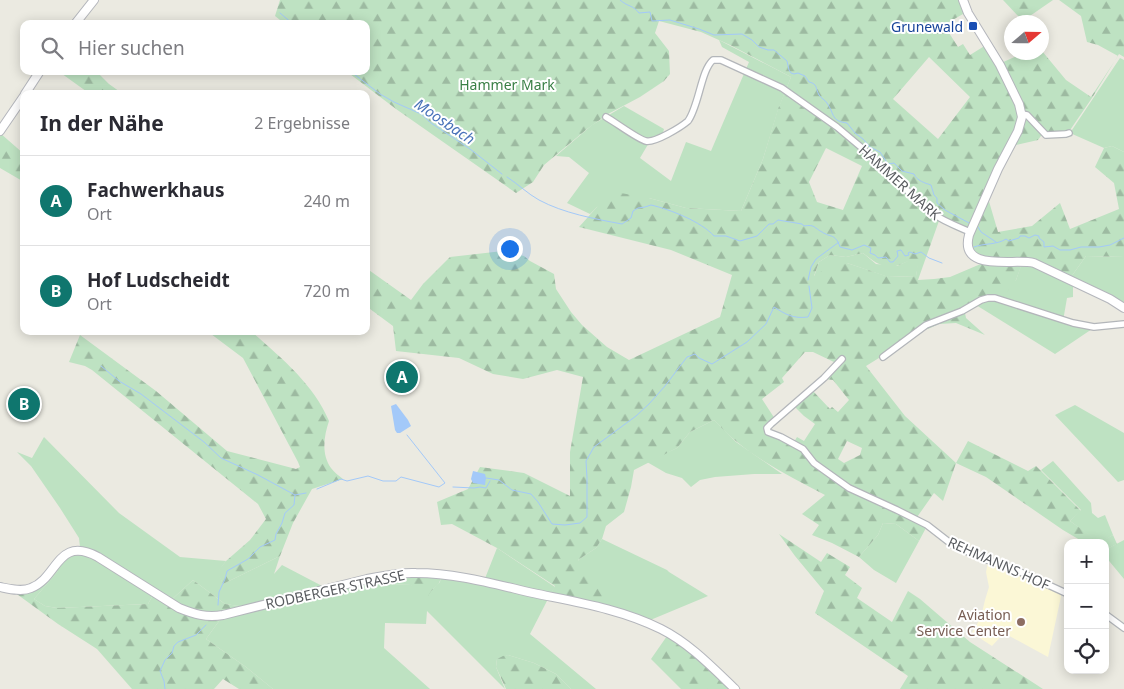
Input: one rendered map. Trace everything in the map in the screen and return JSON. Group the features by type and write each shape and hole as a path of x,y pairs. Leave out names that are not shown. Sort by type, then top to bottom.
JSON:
{"street":[{"path":"78,20 94,0"},
{"path":"963,0 968,13 1000,65 1022,114 1018,131 970,232 967,242 968,249 977,258 993,262 1025,261 1034,263 1124,308"},
{"name":"HAMMER MARK","path":"606,117 648,142 658,139 688,121 710,63 713,60 721,60 782,88 836,126 930,212 950,224 970,232"},
{"path":"27,90 37,75"},
{"path":"0,131 20,101"},
{"path":"1022,114 1027,115 1046,134 1069,133"},
{"path":"883,356 926,325 953,315 988,298 995,298 1094,327 1124,324"},
{"name":"REHMANNS HOF","path":"842,359 824,378 771,424 767,428 768,432 781,436 803,449 814,462 849,488 926,525 954,546 987,560 1005,565 1064,592"},
{"name":"RODBERGER STRASSE","path":"0,587 23,590 31,588 43,580 64,555 74,551 85,551 98,556 179,608 192,614 210,617 367,579 414,572 442,574 609,609 639,620 662,630 685,644 735,689"},
{"path":"1109,617 1124,628"}],"shaded area":[{"path":"988,562 997,563 1062,592 1048,657 1004,633 992,646 972,633 981,617 989,587 986,572"}],"green space":[{"name":"Hammer Mark","path":"280,0 966,0 972,17 1001,63 1008,60 1049,59 1066,80 1091,97 1115,61 1068,133 1047,134 1024,109 1018,126 969,230 940,218 918,280 950,277 983,263 1022,264 1016,280 1000,301 986,300 965,313 966,318 985,335 956,323 939,324 928,329 920,329 900,345 866,366 905,416 956,463 943,501 934,493 915,520 927,526 919,541 896,524 883,523 878,535 859,557 812,535 819,525 802,514 825,495 758,457 734,440 714,420 690,432 677,448 634,470 624,512 606,526 602,539 596,548 578,560 605,589 604,607 550,595 555,586 497,548 452,524 441,525 437,502 468,489 480,467 524,473 570,496 570,452 583,377 557,370 523,379 493,374 459,358 396,351 393,326 370,309 370,271 411,300 423,284 450,257 503,251 524,256 554,274 556,289 582,325 607,347 629,360 720,317 732,275 671,250 579,227 597,207 615,192 649,198 686,208 741,211 763,159 778,109 791,77 701,32 659,21 655,33 669,51 670,74 664,81 640,97 608,114 587,129 544,165 533,182 516,193 396,109 351,75 370,75 370,20 280,20 275,16","holes":["963,14 968,17 986,45 970,55 963,44 958,47 944,25","929,57 970,97 938,139 893,99","826,148 862,166 843,210 817,202 809,182","863,253 880,264 889,267 918,260 916,276 889,277 847,263 834,263 814,276 819,262 830,255 846,257","805,352 813,352 836,363 775,419 762,399 784,382 782,378","825,379 833,380 849,400 838,412 832,407 830,409 812,390","794,406 815,424 804,441 797,437 794,442 768,429","847,441 862,448 860,455 844,463 838,459"]},
{"path":"1003,0 1053,0 1031,15 1017,15"},
{"path":"1059,0 1124,0 1124,57 1119,54 1118,56 1098,45 1087,42 1081,16"},
{"path":"719,40 791,77 778,110 763,159 741,211 686,208 649,198 597,207 590,214 567,203 589,173 569,157 556,156 592,125 624,106 664,129 662,136 650,141 640,158 671,181 686,142 711,151 749,62 722,47"},
{"path":"1120,58 1124,60 1124,152 1112,146 1104,148 1070,133"},
{"path":"64,75 100,75 117,90 84,90"},
{"path":"1027,117 1043,133 1038,140 1012,146 1025,118"},
{"path":"0,133 20,150 20,180 0,168"},
{"path":"1112,146 1124,152 1124,257 1086,256 1071,277 1036,260 987,257 978,255 972,250 970,243 972,232 988,198 998,232 1032,226 1060,203 1070,229 1119,209 1114,183 1095,167 1104,148"},
{"path":"863,253 876,264 897,266 910,260 919,260 916,276 888,277 847,263 814,277 819,262 830,255 846,257"},
{"path":"1086,256 1124,257 1124,305 1071,277"},
{"path":"1022,263 1033,264 1073,284 1073,297 1067,298 1063,321 1092,329 1055,354 976,305 1016,280"},
{"path":"80,335 156,391 227,451 296,469 300,467 243,358 212,335 256,335 305,383 322,407 329,421 325,439 326,457 331,468 343,479 312,489 293,523 280,556 223,584 217,572 226,561 250,540 266,519 258,504 92,370 69,362"},
{"path":"1075,405 1124,433 1124,480 1118,482 1055,415"},
{"path":"714,420 736,442 782,474 715,477 700,480 691,487 682,478 666,473 647,462 677,448 690,432"},
{"path":"44,437 119,513 180,557 226,561 218,572 223,584 280,556 274,574 282,565 326,588 246,607 225,604 193,580 170,601 96,552 80,547 79,538 60,508 31,466 17,452 32,458"},
{"path":"968,441 1028,471 1036,466 1081,511 1070,521 1096,539 1078,539 986,477 956,463"},
{"path":"1053,461 1091,503 1092,513 1098,518 1105,515 1113,535 1106,539 1095,539 1070,521 1081,510 1041,470"},
{"path":"883,523 896,524 919,541 896,583 874,570 859,557 878,535"},
{"path":"779,534 821,562 827,553 850,567 845,575 862,588 857,598 892,622 908,591 970,642 1043,689 900,689 908,676 815,613 824,591"},
{"path":"1113,535 1117,544 1109,548 1109,539 1106,539"},
{"path":"602,539 667,570 708,596 648,621 604,607 578,560 596,548"},
{"path":"1124,540 1124,579 1109,561 1109,548"},
{"path":"497,548 555,587 550,595 484,581"},
{"path":"86,553 153,595 148,604 57,608 45,606 34,599 58,571 56,567 69,556"},
{"path":"56,567 59,570 34,599 45,606 57,608 148,604 153,595 170,605 222,617 206,639 273,689 239,689 223,679 214,689 132,689 97,649 14,592 22,592"},
{"path":"441,575 549,597 530,634 596,689 571,689 556,674 534,663 508,655 497,659 496,667 505,689 427,611 426,624 385,623 384,648 430,689 273,689 206,639 222,617 387,576 387,584 411,585 430,592 440,582"},
{"path":"441,575 438,584 428,596 416,594 411,585 387,584 387,576"},
{"path":"193,580 225,604 246,607 221,613 201,614 170,601"},
{"path":"667,636 708,661 741,689 681,689 651,659"},
{"path":"508,655 534,663 556,674 571,689 506,689 496,667 497,659"}],"water":[{"path":"396,404 411,426 400,433 397,433 395,430 391,406"},
{"path":"473,471 485,474 485,485 473,483 471,479"}],"waterway":[{"path":"620,0 639,13 650,12 652,21 670,20 714,35 742,34 759,47 774,50 787,61 791,73 805,76 809,82 815,85 819,95 827,103 838,121 847,123 870,147 880,152 888,164 894,163 902,171 914,174 919,180 931,185 937,198 937,203 945,210 969,223"},
{"name":"Moosbach","path":"280,13 288,20"},
{"name":"Moosbach","path":"355,75 380,94 421,114 502,174"},
{"name":"Moosbach","path":"507,177 535,198 548,205 601,220 622,224 631,218 633,211 651,205 685,217 702,226 714,236 726,236 740,241 757,236 769,224 773,224 778,220 812,226 834,238 840,247 852,250 864,245 871,248 870,253 878,258 886,257 890,262 893,262 898,256 897,251 901,250 905,256 909,255 908,253 910,252 915,254 921,252 929,258 942,263"},
{"path":"978,227 981,232 996,242"},
{"name":"Moosbach","path":"974,247 1006,239 1009,241 1020,236 1029,238 1035,235 1039,236 1044,242 1044,247 1053,246 1060,250 1070,250 1081,247 1110,245 1124,238"},
{"path":"808,280 811,267 816,259 839,242"},
{"path":"486,478 499,480 512,490 531,494 552,524 580,523 587,517 586,461 594,447 649,404 687,357 695,354 712,364 747,342 766,324 774,307 789,315 808,317 812,308 809,286"},
{"path":"101,366 204,442 221,458 295,495 306,493"},
{"path":"317,489 341,479 347,481 368,476 383,481 396,481 401,477 439,487 445,483 407,435"},
{"path":"453,487 486,488 490,481"},
{"path":"218,605 219,592 227,571 248,559 260,547 275,540 285,513 294,505 295,495"},
{"path":"165,689 160,671 165,660 172,653 174,646 178,642 196,635 206,625"}],"place":[{"name":"Grunewald","path":"973,26"},
{"name":"Fachwerkhaus","path":"402,377"},
{"name":"Hof Ludscheidt","path":"24,404"},
{"name":"Aviation Service Center","path":"1021,622"}]}
